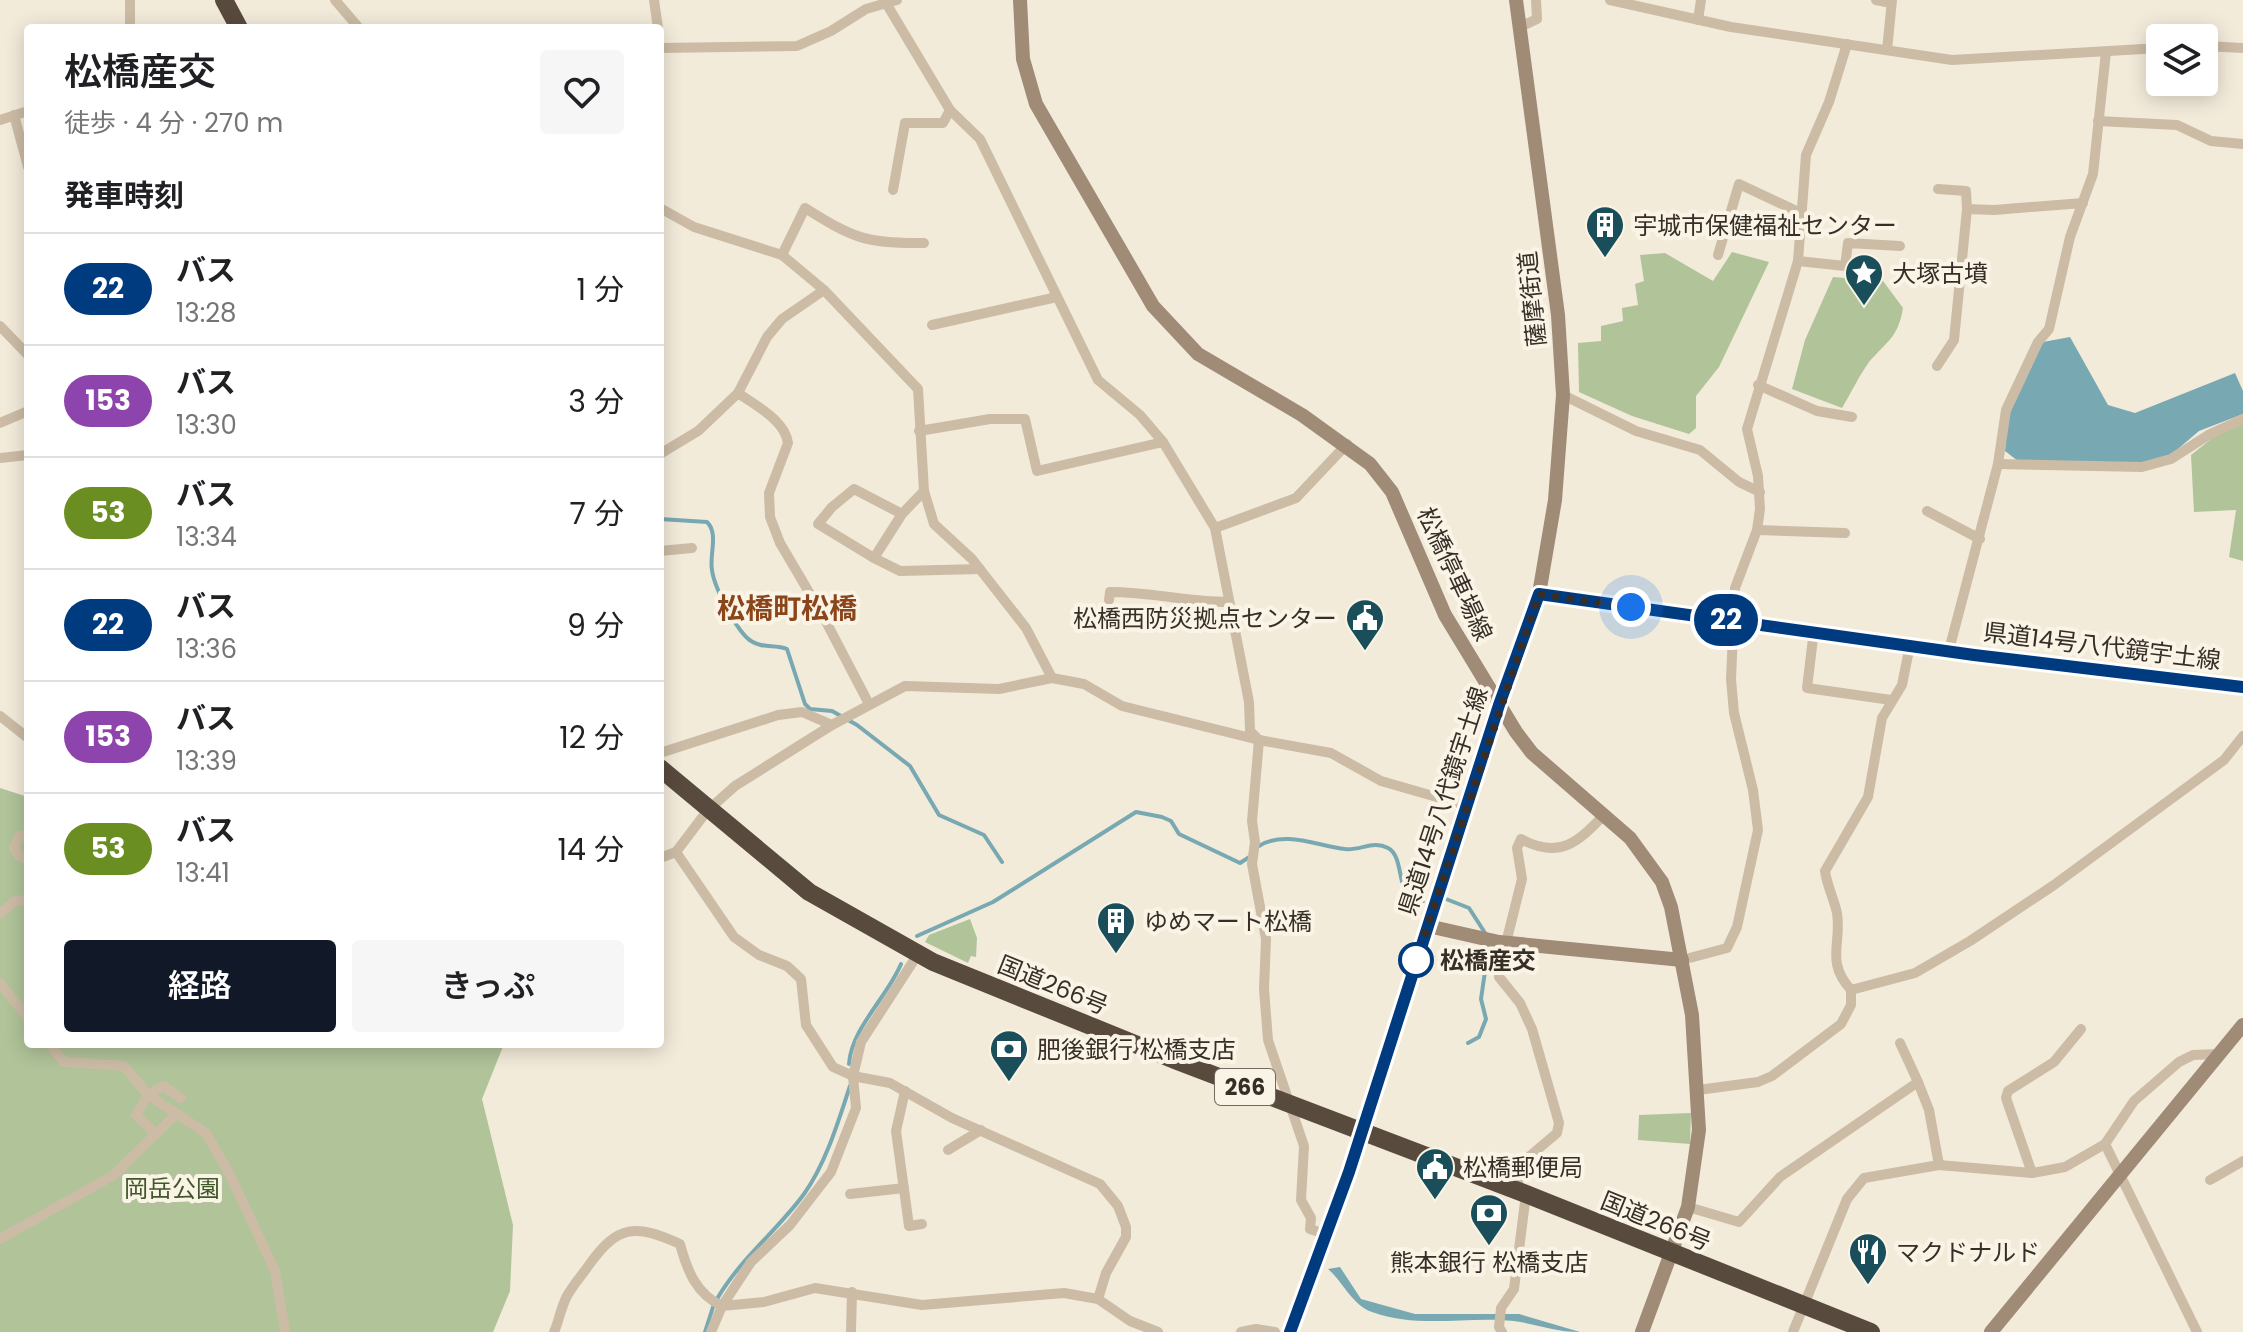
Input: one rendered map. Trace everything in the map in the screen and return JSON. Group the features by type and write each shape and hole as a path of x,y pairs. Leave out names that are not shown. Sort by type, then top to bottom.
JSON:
{"highway":[{"path":"224,0 237,24"},
{"name":"国道266号","path":"664,772 707,811 809,892 918,954 973,980 1521,1192 1871,1332"}],"main road":[{"name":"松橋停車場線","path":"1020,0 1023,59 1036,104 1153,306 1198,354 1347,444 1370,464 1392,492 1445,615 1532,753 1605,814 1650,860 1662,882 1692,1015 1698,1090 1697,1152 1688,1207 1642,1332"},
{"name":"薩摩街道","path":"1516,0 1558,315 1563,395 1555,500 1539,594"},
{"name":"県道14号八代鏡宇土線","path":"1290,1332 1361,1131 1499,705 1539,594 2243,687"},
{"path":"1428,926 1495,942 1682,960"},
{"path":"1991,1332 2243,1025"}],"street":[{"path":"130,0 130,24"},
{"path":"335,0 356,24"},
{"path":"654,0 657,24"},
{"path":"664,45 797,46 831,31 863,4 897,0"},
{"path":"1520,27 1537,19 1536,0"},
{"path":"1610,0 1698,20 1887,50 1977,60 2146,49"},
{"path":"1698,20 1701,0"},
{"path":"1876,0 1892,2 1887,50"},
{"path":"886,3 950,110 980,139 1098,380 1140,415 1163,442 1215,528 1249,702 1250,731 1259,740 1252,821 1255,842 1253,872 1266,939 1264,989 1268,1040 1292,1104 1305,1152 1301,1200 1311,1218 1310,1229 1325,1234"},
{"path":"1682,960 1727,948 1737,927 1756,850 1758,830 1753,790 1732,698 1735,588 1757,530 1760,492 1747,429 1798,261 1806,155 1829,102 1847,44"},
{"path":"2218,47 2243,48"},
{"path":"1949,650 1998,464 2006,410 2038,342 2049,329 2061,266 2093,174 2106,52"},
{"path":"893,190 905,123 943,123 950,110"},
{"path":"0,120 24,112"},
{"path":"14,115 24,152"},
{"path":"2098,121 2177,125 2211,141 2243,144"},
{"path":"1718,255 1739,184 1801,213"},
{"path":"1937,366 1954,340 1967,209 1966,191 1938,189"},
{"path":"1967,209 2083,203"},
{"path":"782,255 805,208 847,234 865,241 924,243"},
{"path":"664,210 694,227 782,255 824,290 918,389 924,491 934,524 980,569 1026,628 1052,678"},
{"path":"1798,261 1845,266 1848,243 1900,246"},
{"path":"664,452 698,431 738,393 767,337 782,319 824,290"},
{"path":"932,325 1057,297"},
{"path":"0,326 24,351"},
{"path":"1758,385 1817,411 1852,417"},
{"path":"738,393 777,422 787,436 788,443 769,493 770,517 780,543 869,704"},
{"path":"1563,395 1636,431 1700,450 1739,482 1760,492"},
{"path":"0,423 24,413"},
{"path":"919,431 990,419 1025,419 1037,471 1163,442"},
{"path":"1998,464 2142,467 2171,459 2210,434 2243,419"},
{"path":"1215,528 1296,498 1347,444"},
{"path":"0,458 24,455"},
{"path":"902,514 854,489 832,507 818,524 900,571 980,569"},
{"path":"874,558 902,514 924,491"},
{"path":"1927,511 1980,539"},
{"path":"1757,530 1845,533"},
{"path":"664,551 692,548"},
{"path":"1109,600 1110,592 1148,592 1189,602 1228,602"},
{"path":"1814,630 1807,688 1891,700"},
{"path":"1698,1090 1758,1082 1772,1076 1841,1024 1851,1005 1851,990 1842,981 1834,957 1837,916 1825,871 1865,802 1882,718 1902,685 1910,645"},
{"path":"664,856 676,852 707,811 735,786 869,704 905,686 999,689 1052,678 1084,684 1122,706 1259,740 1331,753 1381,781 1468,806"},
{"path":"664,752 778,715 802,712 836,724"},
{"path":"0,716 24,735"},
{"path":"1851,990 1915,973 2011,914 2224,760 2243,736"},
{"path":"1501,1330 1501,1308 1514,1289 1524,1161 1557,1133 1559,1123 1532,1029 1520,1003 1499,977 1495,942 1522,879 1517,848 1521,839 1548,849 1577,842 1605,814"},
{"path":"24,835 19,836 14,848 24,858"},
{"path":"676,852 734,937 759,955 787,966 801,979 804,1017 814,1040 833,1067 853,1076 878,1079 981,1130 1092,1178 1118,1206 1126,1227 1126,1237 1106,1273 1098,1299"},
{"path":"0,914 15,901 24,900"},
{"path":"711,1332 722,1306 751,1262 790,1225 831,1172 856,1108 853,1076 861,1042 918,954"},
{"path":"0,983 24,1013"},
{"path":"2032,1173 2006,1098 2008,1091 2054,1062 2081,1029"},
{"path":"1900,1043 1929,1110 1939,1165"},
{"path":"52,1048 64,1062 124,1066 148,1095 206,1133 229,1173 275,1271 285,1332"},
{"path":"1793,1332 1854,1187 1878,1173 1939,1165 2032,1173 2065,1167 2105,1144 2147,1087 2193,1055 2219,1054"},
{"path":"1688,1207 1739,1222 1780,1177 1918,1082"},
{"path":"156,1134 136,1115 148,1095 163,1086 181,1098"},
{"path":"905,1091 896,1126 904,1188 904,1227 922,1224"},
{"path":"0,1239 114,1175 176,1114"},
{"path":"948,1150 981,1130"},
{"path":"2105,1144 2197,1332"},
{"path":"2210,1180 2243,1161"},
{"path":"850,1194 904,1188"},
{"path":"554,1332 566,1297 595,1257 610,1238 628,1230 649,1232 680,1244 686,1266 697,1285 722,1306 764,1302 815,1288 922,1305 1051,1294 1098,1299 1130,1321 1158,1332"},
{"path":"851,1332 852,1292"},
{"path":"1241,1332 1275,1332"}],"green space":[{"path":"1732,252 1769,262 1719,367 1696,396 1696,428 1689,434 1632,416 1579,392 1578,343 1601,341 1601,326 1623,321 1622,308 1638,305 1635,284 1644,281 1640,255 1665,253 1713,281"},
{"path":"1833,277 1883,281 1903,308 1895,333 1869,362 1842,408 1792,389 1805,340"},
{"path":"2243,423 2243,561 2229,557 2236,510 2194,512 2191,455 2215,436"},
{"name":"岡岳公園","path":"0,788 24,796 24,1048 502,1048 482,1099 513,1225 510,1291 493,1332 0,1332"},
{"path":"970,919 977,938 976,957 971,956 968,963 925,942 929,935"},
{"path":"1691,1113 1690,1144 1638,1140 1639,1115"}],"water":[{"path":"2070,337 2108,405 2135,413 2235,373 2243,391 2243,414 2199,431 2172,454 2141,463 2018,461 2005,451 2008,417 2043,342"},
{"path":"1340,1267 1361,1299 1415,1314 1519,1314 1580,1332 1514,1321 1424,1321 1389,1317 1365,1309 1354,1299 1328,1269"}],"waterway":[{"path":"664,519 707,522 711,527 711,564 727,608 751,641 787,649 805,704 810,709 832,711 857,725 910,766 939,815 984,835 1002,862"},
{"path":"917,936 993,902 1136,812 1171,821 1179,834 1240,863 1251,856"},
{"path":"1259,846 1269,841 1290,839 1345,849 1372,845 1388,848 1395,855 1404,888 1423,901"},
{"path":"1446,899 1469,908 1487,936"},
{"path":"1468,1043 1479,1037 1486,1019 1481,999 1489,944"},
{"path":"849,1064 856,1038 901,964"},
{"path":"717,1299 736,1271 812,1182 831,1142 850,1086"},
{"path":"705,1332 713,1307"}],"bus line":[{"name":"22","path":"1290,1332 1349,1172 1499,705 1539,594 1814,630 1974,655 2243,687"}],"place":[{"name":"宇城市保健福祉センター","path":"1605,259"},
{"name":"大塚古墳","path":"1864,307"},
{"name":"松橋西防災拠点センター","path":"1365,652"},
{"name":"ゆめマート松橋","path":"1116,955"},
{"name":"松橋産交","path":"1416,960"},
{"name":"肥後銀行 松橋支店","path":"1009,1083"},
{"name":"松橋郵便局","path":"1435,1201"},
{"name":"熊本銀行 松橋支店","path":"1489,1247"},
{"name":"マクドナルド","path":"1868,1286"}],"district":[{"name":"松橋町松橋","path":"787,608"}],"route":[{"path":"1416,960 1499,705 1539,594 1631,607"}]}
